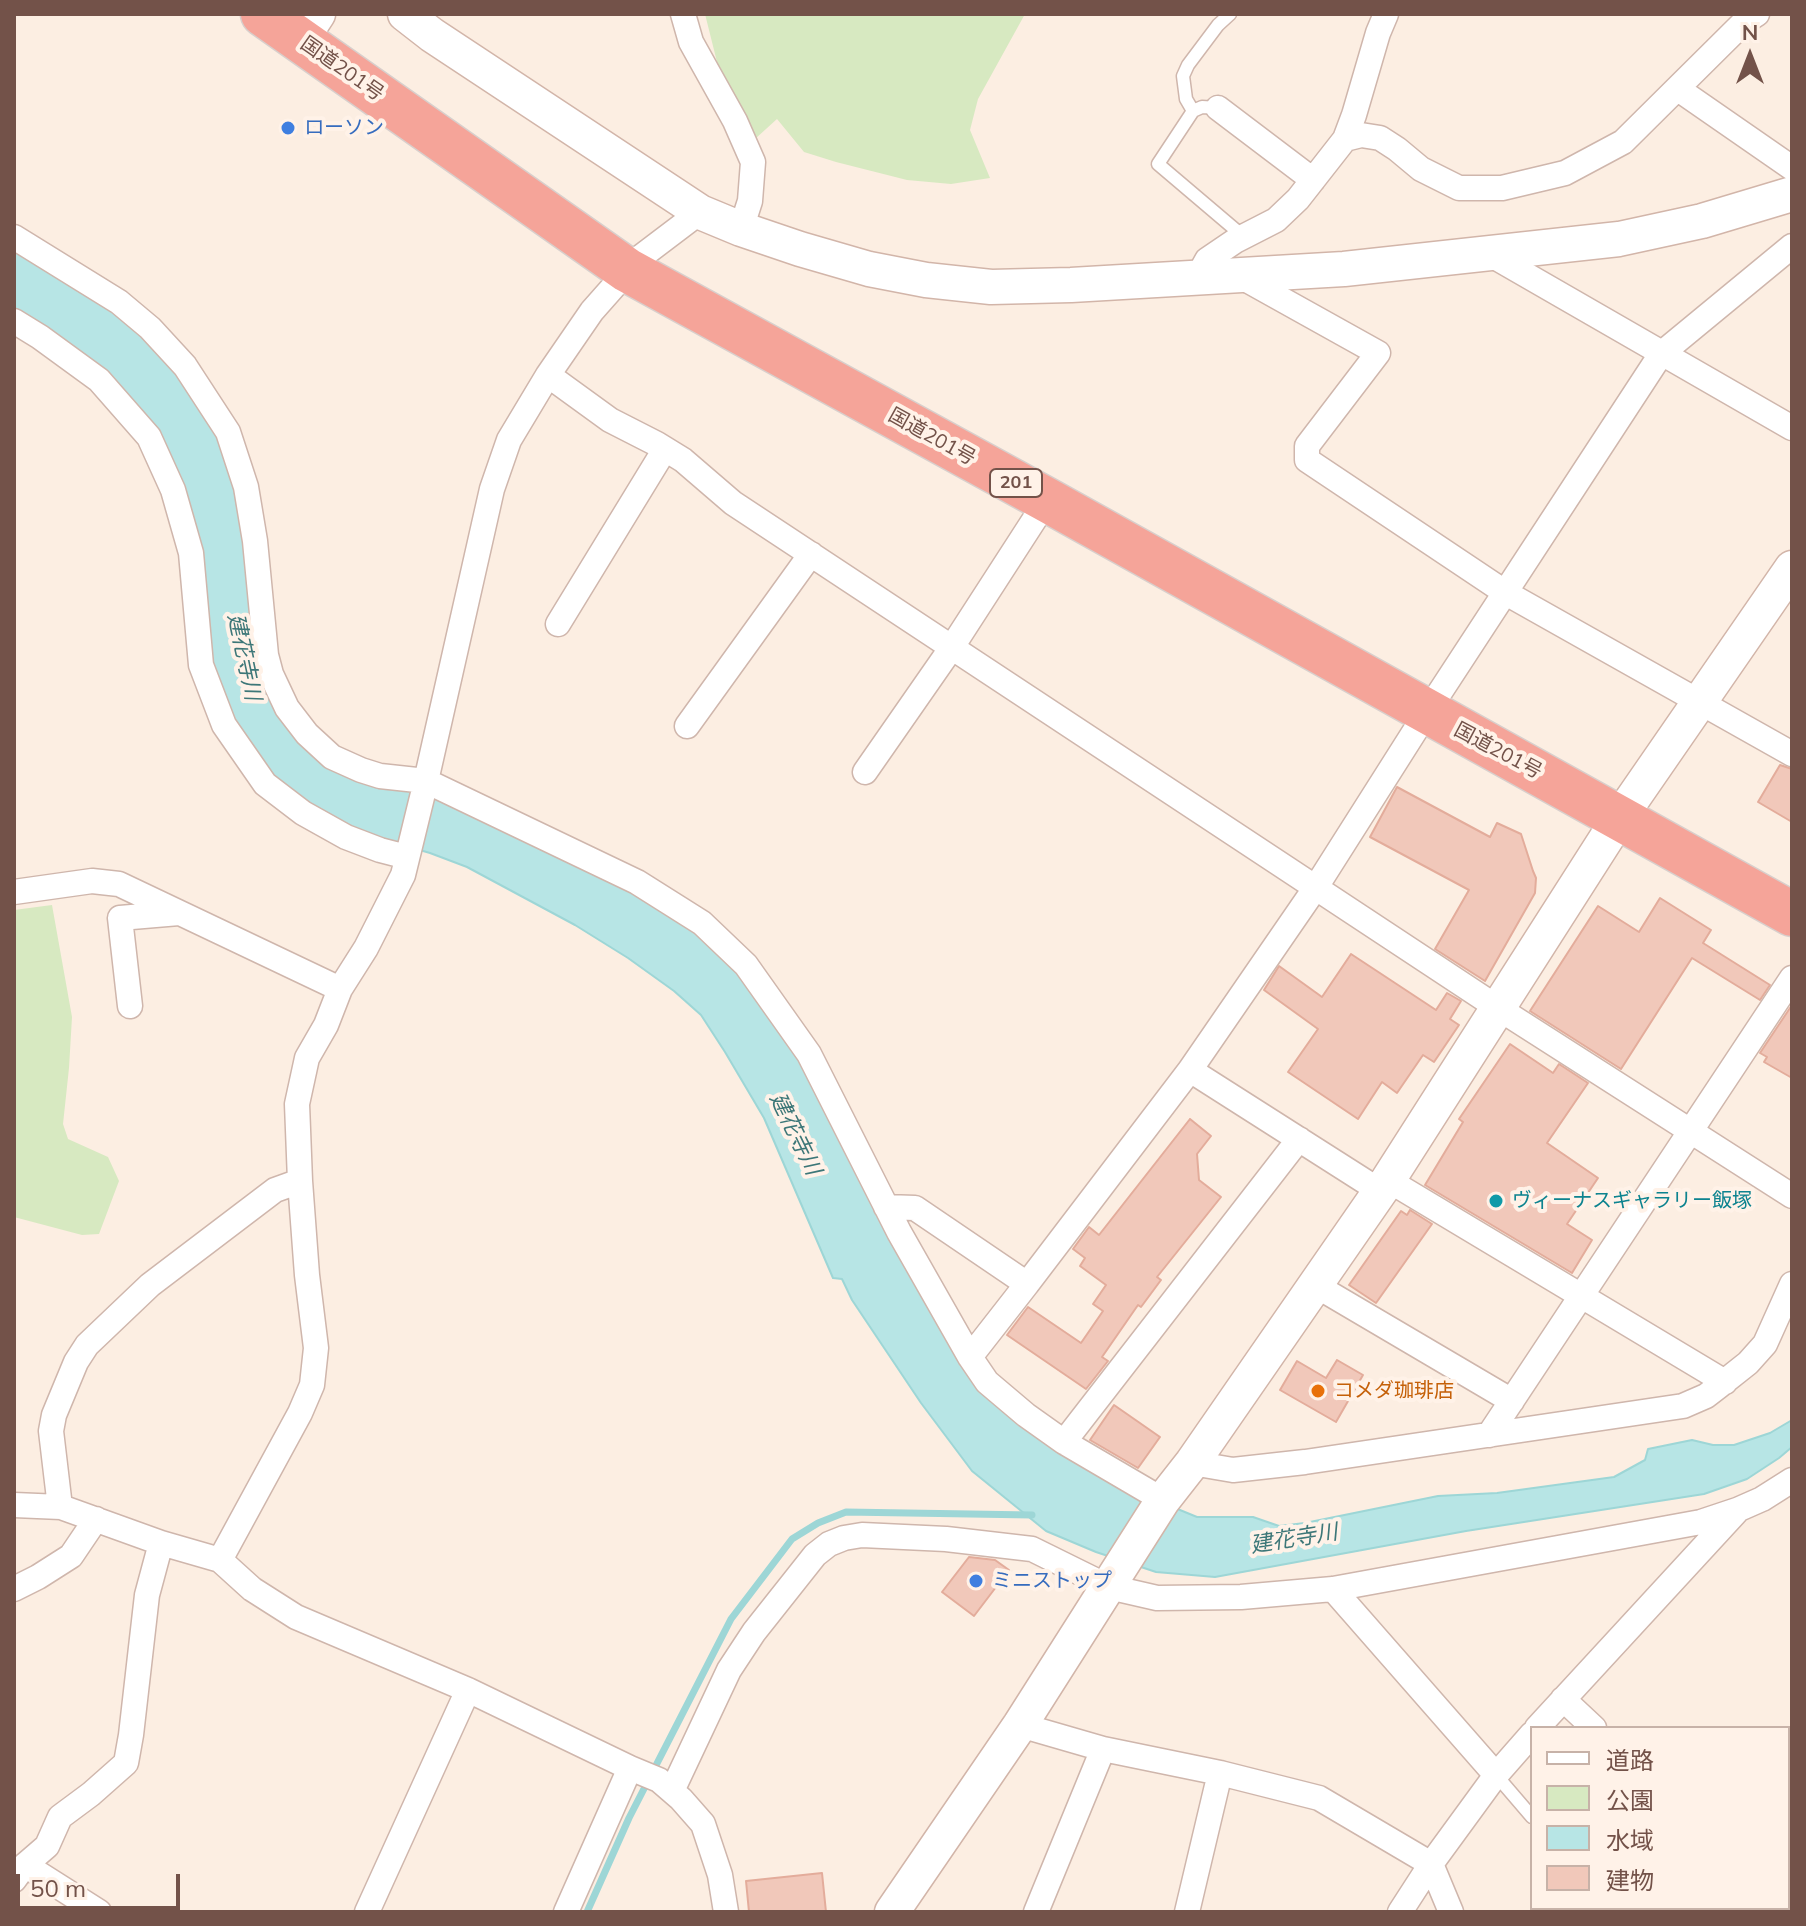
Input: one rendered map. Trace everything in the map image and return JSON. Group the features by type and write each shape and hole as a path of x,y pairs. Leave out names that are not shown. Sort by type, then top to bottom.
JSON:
{"highway":[{"name":"国道201号","path":"263,14 309,27 627,270 1792,914"}],"street":[{"path":"405,14 700,212 800,249 926,280 991,287 1344,269 1619,239 1702,221 1792,194"},
{"path":"683,14 691,42 735,121 753,162 750,201 741,229"},
{"path":"1197,278 1207,260 1276,220 1298,199 1345,139 1386,14"},
{"path":"1345,139 1361,135 1380,138 1421,169 1459,188 1502,188 1565,173 1623,142 1743,23 1757,14"},
{"path":"1678,89 1792,168"},
{"path":"1218,108 1313,180"},
{"path":"220,1560 300,1413 312,1385 316,1348 307,1275 297,1104 307,1058 326,1025 340,989 373,936 403,875 492,489 509,440 592,311 627,270 700,212"},
{"path":"14,237 119,302 150,328 185,366 228,432 246,487 251,514 266,655 287,708 307,734 332,757 380,776 425,785 637,882 702,923 746,965 809,1054 886,1207 987,1382 1064,1442 1163,1500"},
{"path":"970,1357 1190,1070 1316,887 1661,354 1792,246"},
{"path":"1488,253 1792,428"},
{"path":"1238,275 1378,353 1307,446 1307,460 1506,593 1792,754"},
{"path":"14,321 99,380 149,437 173,490 191,553 201,665 224,725 265,784 303,813 346,837 380,850 408,854"},
{"path":"548,375 610,420 683,460 733,503 1498,1008 1792,1196"},
{"path":"558,624 665,449"},
{"path":"865,772 952,647 1047,500"},
{"path":"687,726 811,554"},
{"path":"892,1912 1020,1725 1163,1500 1192,1463 1384,1185 1620,817 1792,568"},
{"path":"14,892 92,881 119,884 340,989"},
{"path":"130,1006 120,918 181,913"},
{"path":"1489,1435 1792,978"},
{"path":"1190,1070 1299,1139 1581,1296 1725,1382"},
{"path":"1064,1442 1299,1139"},
{"path":"60,1507 51,1431 54,1415 76,1362 87,1345 150,1285 275,1190 300,1181"},
{"path":"886,1207 915,1208 1027,1284"},
{"path":"1192,1463 1233,1470 1305,1462 1683,1406 1706,1396 1725,1382 1765,1344 1792,1284"},
{"path":"1315,1285 1512,1401"},
{"path":"672,1791 729,1670 754,1632 815,1555 829,1544 844,1538 862,1535 946,1539 1032,1549 1077,1570 1157,1598 1241,1597 1333,1589 1701,1522 1790,1486"},
{"path":"14,1505 60,1507 161,1543 220,1560 252,1589 296,1617 468,1690 659,1780 703,1824 720,1875 726,1912"},
{"path":"1539,1726 1737,1510"},
{"path":"14,1589 71,1556 96,1519"},
{"path":"99,1912 20,1872 47,1846 60,1817 126,1763 147,1595 161,1543"},
{"path":"1333,1589 1496,1775"},
{"path":"367,1912 468,1690"},
{"path":"1563,1699 1592,1726"},
{"path":"1020,1725 1103,1749 1220,1773 1319,1798 1431,1864 1451,1912"},
{"path":"1400,1912 1496,1775 1530,1736"},
{"path":"1036,1912 1103,1749"},
{"path":"566,1912 630,1768"},
{"path":"1187,1912 1220,1773"}],"lane":[{"path":"1193,111 1186,99 1183,76 1188,65 1230,14"},
{"path":"1218,108 1202,107 1193,111 1158,164 1244,237"},
{"path":"1496,1775 1530,1815"}],"green space":[{"path":"705,14 1025,14 978,99 970,130 990,178 951,184 907,180 836,162 804,152 777,119 755,139 722,82"},
{"path":"52,905 72,1017 63,1124 68,1139 108,1157 119,1181 99,1234 82,1235 14,1217 14,910"}],"water":[{"name":"建花寺川","path":"14,246 110,304 177,368 211,424 229,462 266,664 308,740 438,797 666,909 716,947 761,1001 802,1061 966,1360 1141,1494 1197,1517 1253,1517 1279,1526 1438,1496 1497,1493 1614,1477 1645,1460 1648,1449 1692,1440 1713,1445 1734,1445 1770,1433 1792,1420 1792,1447 1747,1479 1704,1494 1466,1531 1215,1577 1156,1572 1046,1531 972,1471 921,1403 852,1300 842,1279 833,1278 764,1118 701,1015 628,958 575,925 467,867 375,837 325,815 272,776 221,701 210,662 174,466 14,311"}],"building":[{"path":"1780,765 1792,769 1792,822 1758,802"},
{"path":"1397,787 1490,837 1497,823 1521,834 1536,878 1535,893 1485,981 1435,949 1469,890 1370,837"},
{"path":"1660,898 1711,930 1703,943 1770,985 1760,1000 1692,958 1621,1069 1530,1011 1598,906 1639,932"},
{"path":"1351,954 1436,1010 1447,993 1461,1001 1450,1019 1459,1025 1434,1062 1423,1055 1397,1093 1382,1082 1358,1119 1288,1072 1318,1029 1264,990 1279,966 1322,997"},
{"path":"1792,1005 1792,1078 1764,1062 1767,1057 1760,1053"},
{"path":"1510,1044 1553,1073 1559,1064 1588,1083 1547,1143 1598,1178 1567,1224 1592,1240 1572,1273 1425,1185 1463,1122 1459,1119"},
{"path":"1190,1119 1211,1136 1197,1154 1199,1180 1221,1197 1157,1277 1161,1280 1141,1307 1138,1305 1102,1357 1108,1361 1086,1389 1007,1335 1028,1307 1081,1343 1103,1311 1093,1304 1106,1285 1080,1266 1085,1258 1073,1249 1089,1227 1099,1235"},
{"path":"1410,1210 1432,1224 1376,1303 1349,1285 1401,1211 1407,1215"},
{"name":"コメダ珈琲店","path":"1337,1360 1363,1375 1336,1422 1280,1390 1297,1361 1326,1378"},
{"path":"1114,1405 1160,1437 1138,1468 1090,1440"},
{"name":"ミニストップ","path":"969,1557 995,1560 1009,1570 974,1616 942,1592"},
{"path":"822,1873 826,1912 749,1912 746,1881"}],"waterway":[{"path":"587,1912 629,1818 731,1619 792,1539 818,1523 846,1512 1032,1515"}],"place":[{"name":"ローソン","path":"288,128"},
{"name":"ヴィーナスギャラリー飯塚","path":"1496,1201"},
{"name":"コメダ珈琲店","path":"1318,1391"},
{"name":"ミニストップ","path":"976,1581"}]}
